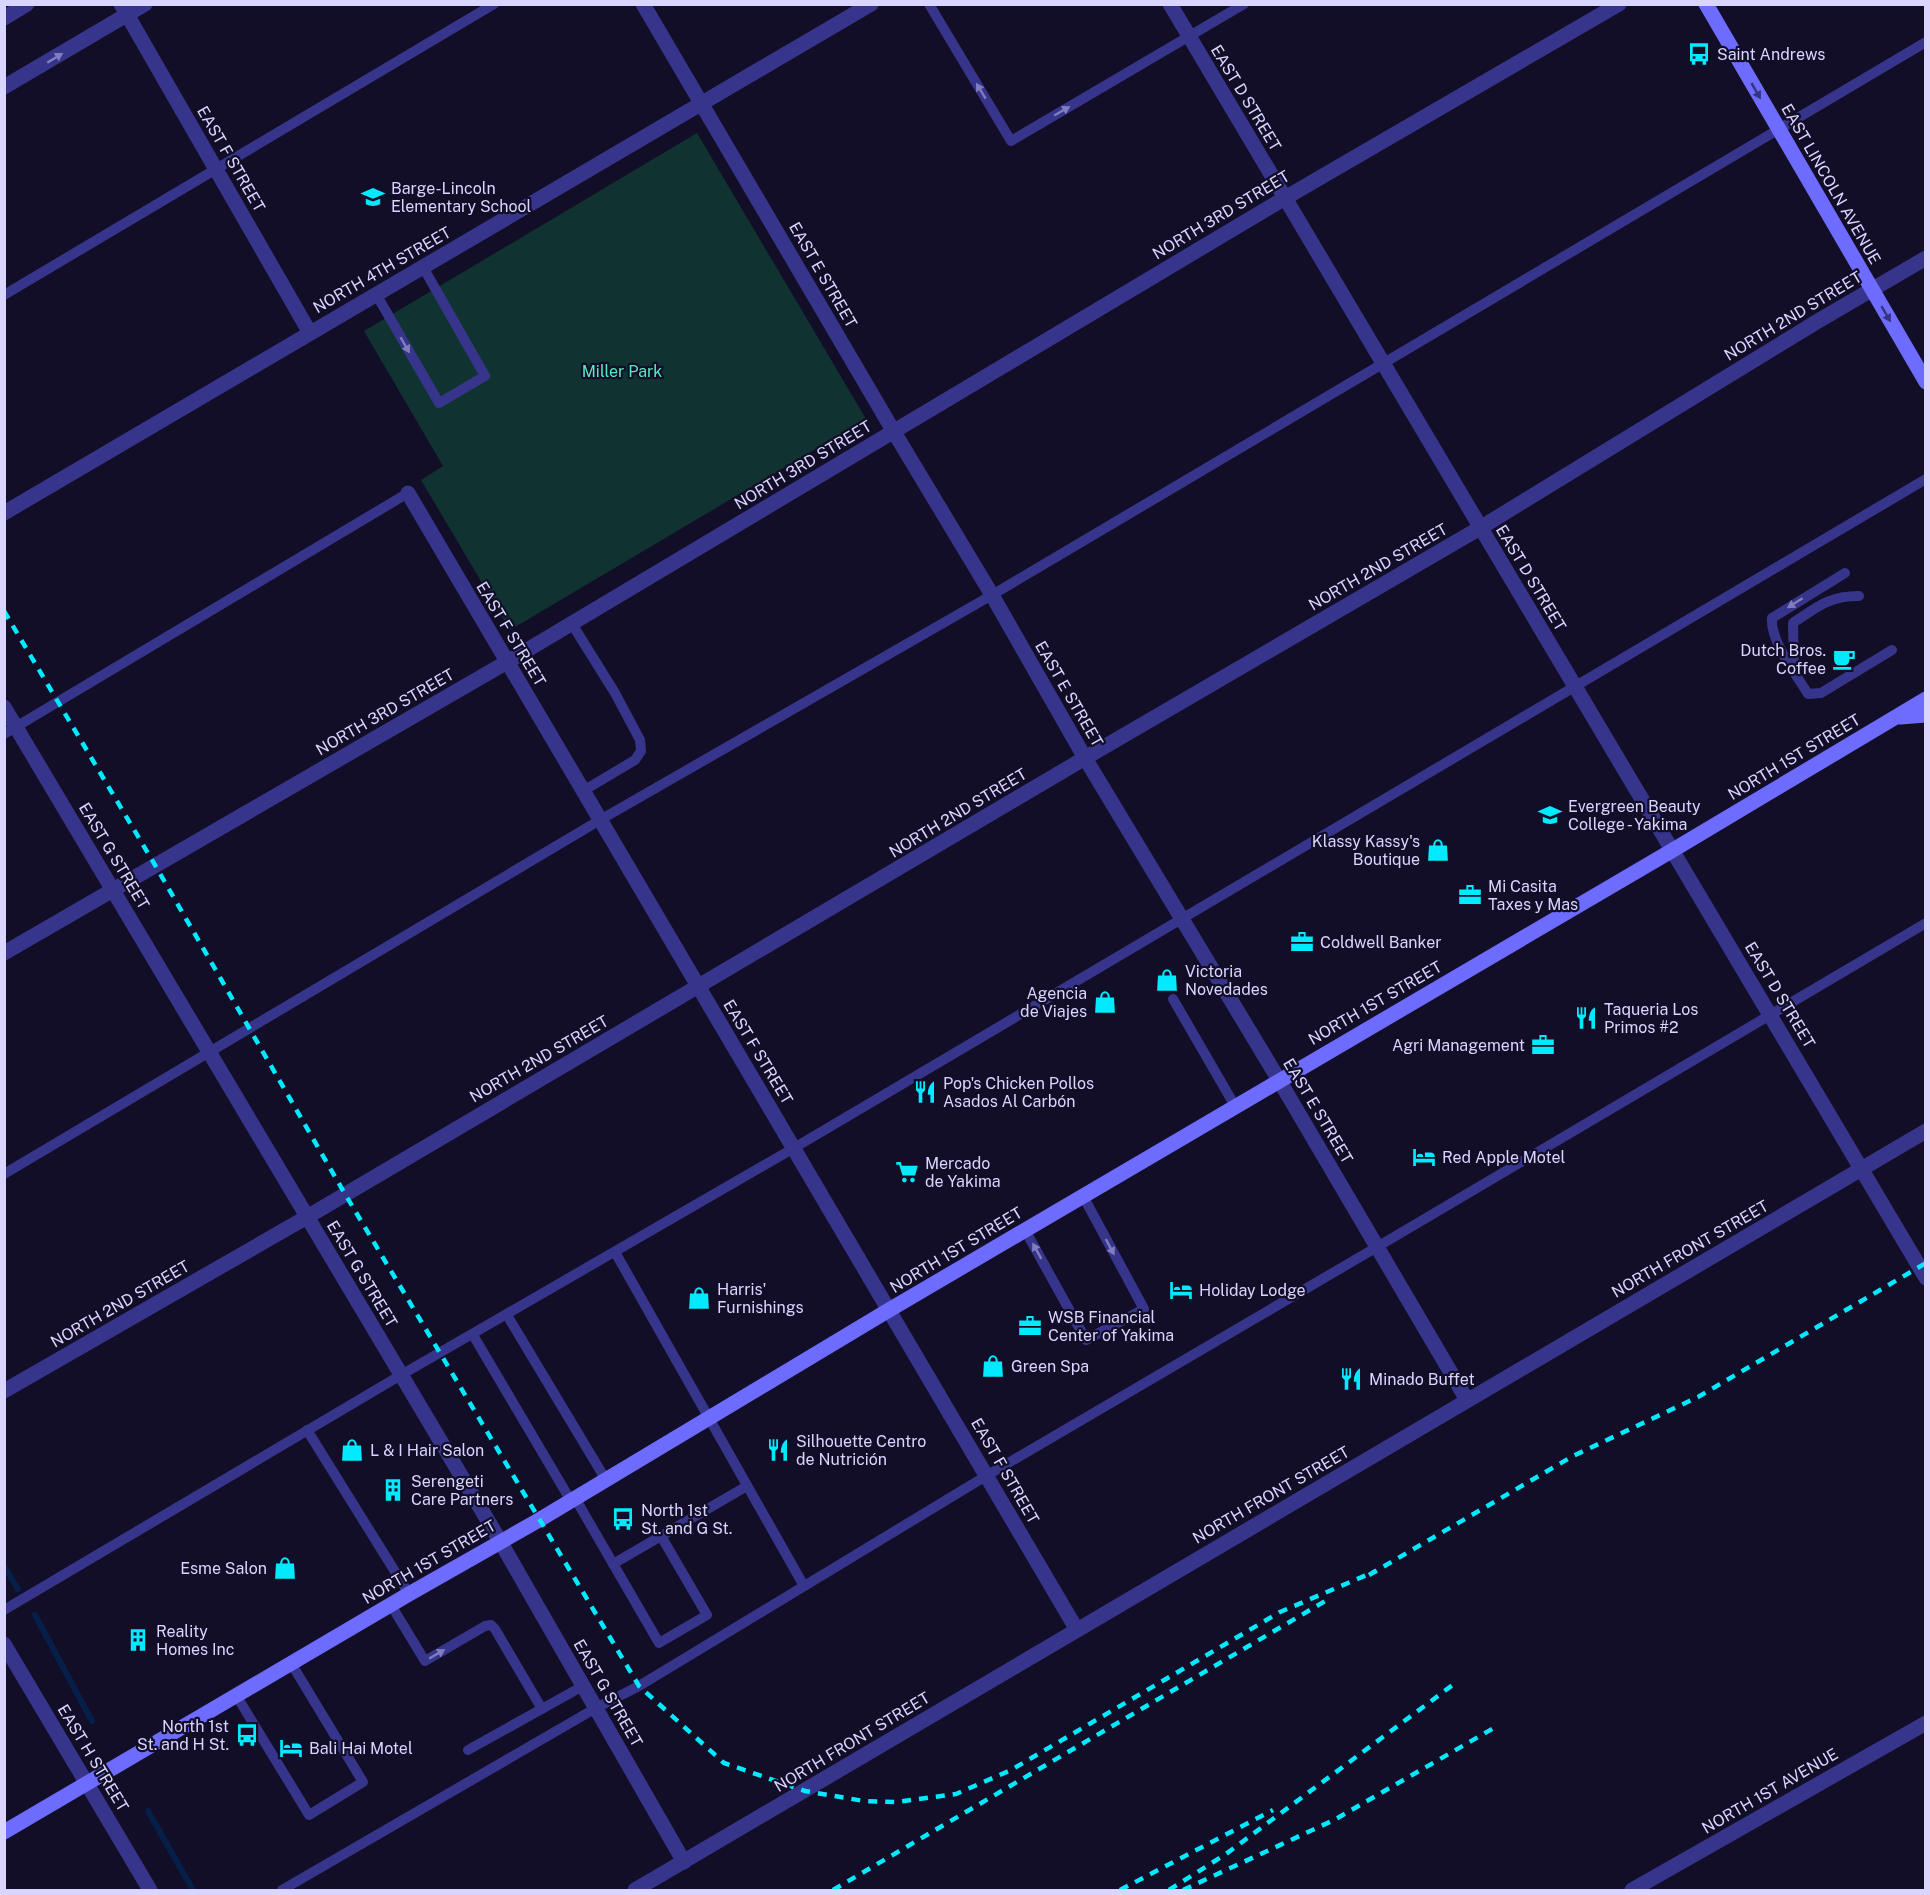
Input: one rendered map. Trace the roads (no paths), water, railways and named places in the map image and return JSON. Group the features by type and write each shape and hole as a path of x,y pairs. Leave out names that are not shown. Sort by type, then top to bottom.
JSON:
{"main road":[{"name":"EAST LINCOLN AVENUE","path":"1706,4 1926,382"},
{"name":"NORTH 1ST STREET","path":"4,1832 606,1480 889,1310 1926,699"},
{"path":"1897,717 1926,715"}],"street":[{"path":"4,18 27,4"},
{"path":"4,87 124,10 145,4"},
{"name":"EAST E STREET","path":"643,4 894,432 992,594 1085,759 1279,1080 1467,1400"},
{"name":"NORTH 4TH STREET","path":"4,513 871,4"},
{"name":"EAST D STREET","path":"1170,4 1926,1278"},
{"name":"NORTH 3RD STREET","path":"4,953 572,624 1285,198 1619,4"},
{"name":"EAST F STREET","path":"124,10 310,333"},
{"name":"NORTH 2ND STREET","path":"4,1391 307,1217 1480,528 1871,289 1926,258"},
{"name":"EAST F STREET","path":"408,494 1077,1630"},
{"name":"EAST G STREET","path":"4,707 10,731 114,890 500,1541 684,1862"},
{"name":"NORTH FRONT STREET","path":"635,1890 1926,1131"},
{"name":"EAST H STREET","path":"4,1644 150,1890"},
{"name":"NORTH 1ST AVENUE","path":"1632,1890 1926,1723"}],"lane":[{"path":"4,295 494,4"},
{"path":"929,4 1011,141 1244,4"},
{"path":"4,1174 600,820 992,594 1926,42"},
{"path":"376,294 439,403 485,376 423,267"},
{"path":"4,1610 401,1374 473,1335 794,1148 1926,479"},
{"path":"10,731 408,494"},
{"path":"1845,573 1773,618 1774,636 1808,694 1821,693 1892,650"},
{"path":"1794,671 1793,623 1826,601 1844,596 1859,596"},
{"path":"572,624 615,693 640,740 641,751 635,760 583,791"},
{"path":"282,1890 596,1708 639,1686 986,1476 1926,923"},
{"path":"1173,999 1235,1106"},
{"path":"1025,1230 1086,1340 1144,1309 1083,1196"},
{"path":"615,1252 804,1586"},
{"path":"507,1315 606,1480"},
{"path":"473,1335 659,1643 707,1616 661,1536"},
{"path":"307,1430 409,1594"},
{"path":"613,1564 747,1486"},
{"path":"391,1605 425,1661 485,1626 491,1625 542,1709"},
{"path":"236,1695 309,1815 363,1782 291,1663"},
{"path":"468,1750 584,1686"}],"waterway":[{"path":"4,1566 18,1589"},
{"path":"35,1615 92,1721"},
{"path":"148,1811 193,1890"}],"railway":[{"path":"4,611 155,865 345,1194 639,1686 724,1763 805,1791 864,1801 896,1802 956,1794 1011,1770 1280,1612 1376,1571"},
{"path":"1369,1575 1573,1456 1698,1397 1926,1263"},
{"path":"833,1890 1327,1600"},
{"path":"1169,1890 1226,1854 1458,1681"},
{"path":"1183,1890 1334,1820 1499,1725"},
{"path":"1120,1890 1273,1810"}],"place":[{"name":"Saint Andrews","path":"1699,54"},
{"name":"Barge-Lincoln Elementary School","path":"373,197"},
{"name":"Dutch Bros. Coffee","path":"1844,659"},
{"name":"Evergreen Beauty College - Yakima","path":"1550,815"},
{"name":"Klassy Kassy's Boutique","path":"1438,850"},
{"name":"Mi Casita Taxes y Mas","path":"1470,895"},
{"name":"Coldwell Banker","path":"1302,942"},
{"name":"Victoria Novedades","path":"1167,980"},
{"name":"Agencia de Viajes","path":"1105,1002"},
{"name":"Taqueria Los Primos #2","path":"1586,1018"},
{"name":"Agri Management","path":"1543,1045"},
{"name":"Pop's Chicken Pollos Asados Al Carbón","path":"925,1092"},
{"name":"Red Apple Motel","path":"1424,1157"},
{"name":"Mercado de Yakima","path":"907,1172"},
{"name":"Holiday Lodge","path":"1181,1290"},
{"name":"Harris' Furnishings","path":"699,1298"},
{"name":"WSB Financial Center of Yakima","path":"1030,1326"},
{"name":"Green Spa","path":"993,1366"},
{"name":"Minado Buffet","path":"1351,1379"},
{"name":"L & I Hair Salon","path":"352,1450"},
{"name":"Silhouette Centro de Nutrición","path":"778,1450"},
{"name":"Serengeti Care Partners","path":"393,1490"},
{"name":"North 1st St. and G St.","path":"623,1519"},
{"name":"Esme Salon","path":"285,1568"},
{"name":"Reality Homes Inc","path":"138,1640"},
{"name":"North 1st St. and H St.","path":"247,1735"},
{"name":"Bali Hai Motel","path":"291,1748"}],"park label":[{"name":"Miller Park","path":"622,371"}]}
